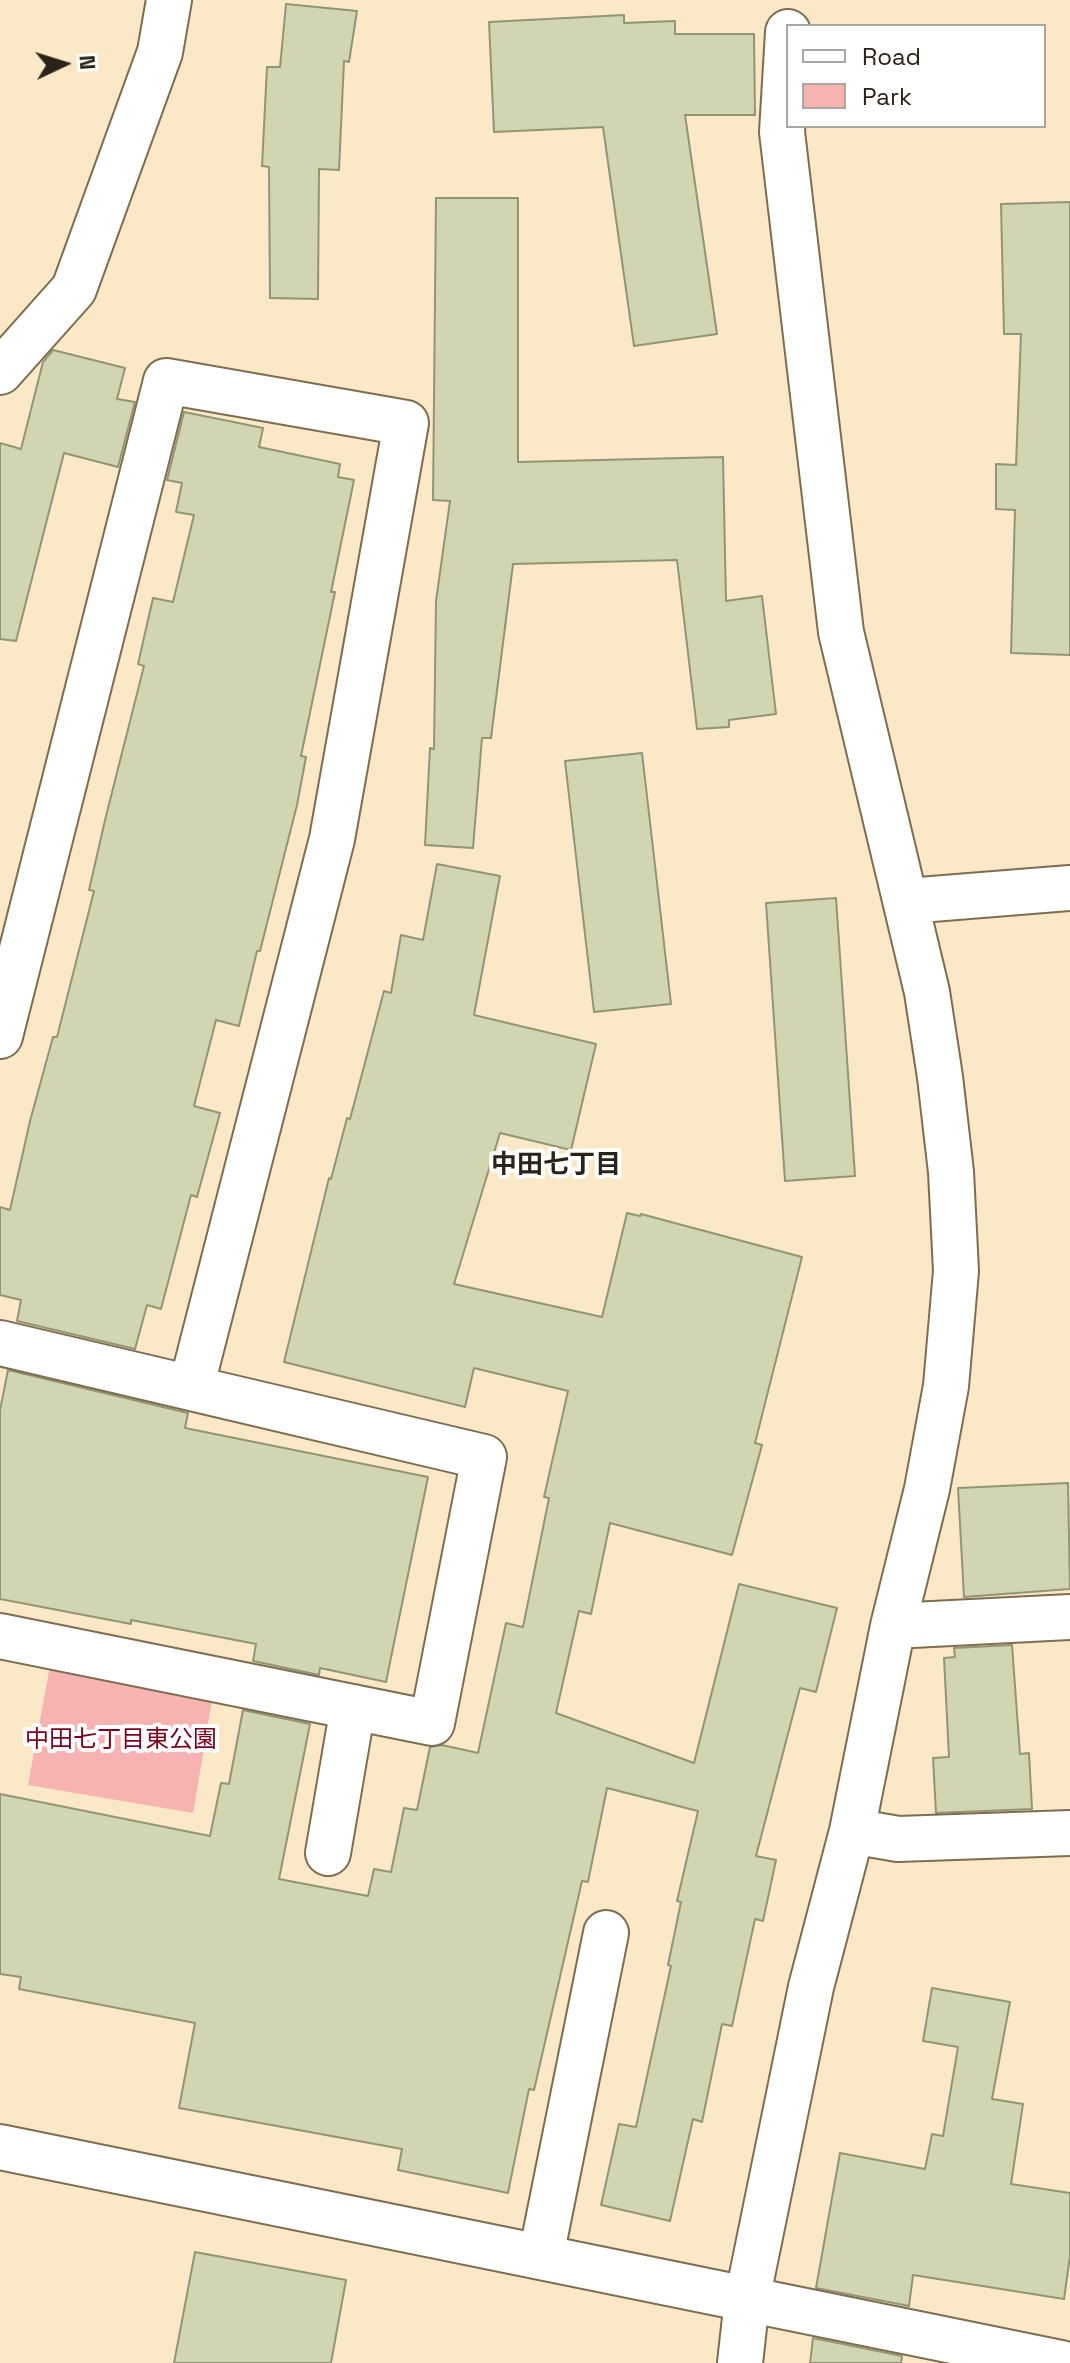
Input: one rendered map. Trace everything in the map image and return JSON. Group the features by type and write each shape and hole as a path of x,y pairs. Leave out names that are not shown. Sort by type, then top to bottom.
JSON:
{"street":[{"path":"0,372 74,289 160,52 169,0"},
{"path":"788,24 790,0"},
{"path":"740,2363 747,2300 811,1987 852,1831 893,1626 927,1489 946,1386 956,1271 951,1172 927,992 841,632 782,132 786,63"},
{"path":"0,1036 166,381 406,423 332,839 191,1388"},
{"path":"907,901 1070,888"},
{"path":"0,1343 484,1457 432,1723 0,1636"},
{"path":"893,1626 1070,1617"},
{"path":"328,1853 353,1707"},
{"path":"852,1831 898,1839 1070,1833"},
{"path":"541,2256 606,1933"},
{"path":"0,2147 1061,2363"}],"green space":[{"name":"中田七丁目東公園","path":"50,1666 213,1694 193,1813 28,1785"}],"building":[{"path":"286,4 357,11 349,62 344,61 339,170 319,169 318,299 270,298 269,167 262,166 267,67 280,67"},
{"path":"624,15 624,23 675,21 675,34 754,34 755,115 685,115 717,334 634,346 603,127 494,132 489,22"},
{"path":"436,198 518,198 518,462 723,457 726,601 762,596 776,714 729,720 729,727 697,729 677,560 513,564 491,738 482,738 473,848 425,845 430,748 434,749 436,601 450,501 433,500"},
{"path":"1070,202 1070,655 1011,653 1015,510 996,509 996,464 1016,465 1021,334 1004,334 1001,204"},
{"path":"53,350 125,368 117,399 135,402 118,467 64,453 16,641 0,639 0,443 21,449 43,362"},
{"path":"184,412 263,428 259,447 340,464 338,477 354,480 331,592 335,592 301,756 306,757 297,805 260,951 257,951 239,1026 216,1020 194,1106 220,1113 197,1197 191,1195 161,1309 147,1305 135,1349 17,1321 21,1300 0,1295 0,1207 10,1210 30,1121 53,1037 57,1037 94,891 89,890 144,666 138,664 153,598 173,602 194,515 176,512 182,483 167,480"},
{"path":"642,753 671,1004 594,1012 565,761"},
{"path":"437,864 500,876 474,1015 596,1044 571,1150 500,1133 454,1284 602,1317 627,1213 641,1214 802,1257 755,1443 762,1445 732,1555 610,1523 591,1614 579,1611 556,1713 694,1763 739,1584 837,1608 816,1692 800,1688 756,1856 776,1860 763,1921 755,1919 732,2026 722,2024 702,2122 693,2119 670,2221 601,2205 619,2124 636,2127 671,1966 668,1965 681,1902 677,1901 698,1811 607,1788 588,1882 582,1881 534,2090 529,2089 508,2193 398,2170 402,2149 179,2108 195,2023 19,1989 21,1977 0,1974 0,1794 210,1836 221,1783 229,1784 243,1710 310,1724 279,1879 368,1896 374,1869 391,1872 404,1808 417,1810 430,1747 442,1745 478,1753 506,1623 523,1627 549,1498 544,1497 568,1391 474,1368 465,1407 284,1362 329,1178 347,1118 350,1119 384,991 391,993 401,935 423,940"},
{"path":"836,898 855,1176 785,1181 766,903"},
{"path":"8,1370 188,1413 185,1428 428,1477 386,1682 320,1668 319,1675 253,1661 256,1644 0,1599 0,1410"},
{"path":"1068,1483 1070,1589 964,1597 958,1488"},
{"path":"1012,1645 1020,1754 1029,1753 1032,1809 936,1813 933,1758 949,1757 944,1658 955,1657 954,1648"},
{"path":"932,1988 1010,2002 992,2099 1023,2104 1011,2184 1070,2193 1070,2256 1064,2299 913,2275 909,2306 816,2288 840,2153 925,2169 932,2134 943,2136 958,2047 923,2041"},
{"path":"195,2252 346,2280 331,2363 174,2363"},
{"path":"813,2338 902,2356 901,2363 810,2363"}],"district":[{"name":"中田七丁目","path":"556,1166"}]}
